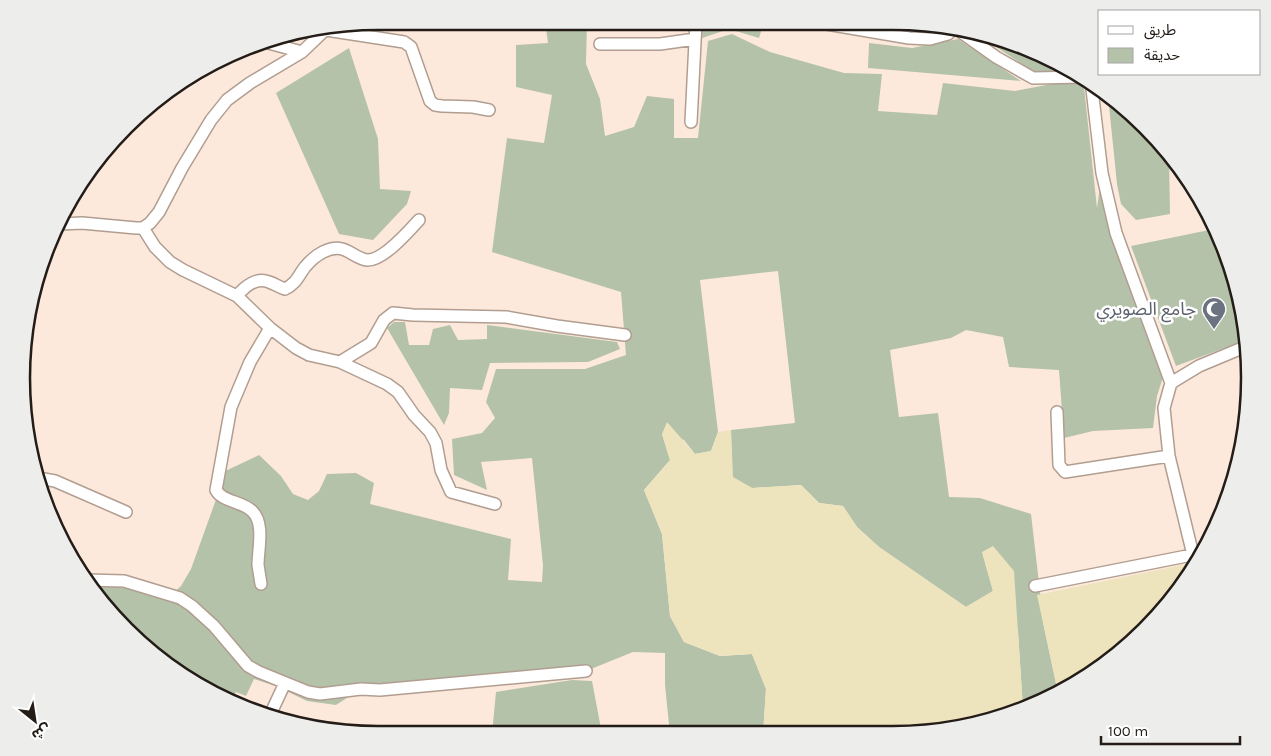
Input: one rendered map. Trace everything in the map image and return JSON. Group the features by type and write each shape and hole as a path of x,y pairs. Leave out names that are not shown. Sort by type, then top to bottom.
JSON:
{"street":[{"path":"691,122 696,30"},
{"path":"862,30 909,38 930,39 946,34"},
{"path":"341,32 404,42 412,48 430,101 435,105 473,107 489,110"},
{"path":"66,224 82,223 143,228 150,223 159,212 182,168 211,120 227,100 250,83 302,52 320,35"},
{"path":"600,44 660,44 695,39"},
{"path":"971,39 996,57 1032,78 1067,77"},
{"path":"276,45 302,52"},
{"path":"1092,93 1102,173 1116,233 1172,383 1164,408 1169,456 1196,549"},
{"path":"237,296 251,283 259,280 285,289 291,286 299,278 304,268 324,252 343,249 366,260 379,256 419,220"},
{"path":"143,228 155,247 170,262 237,296 270,328 289,343 322,359 340,362 387,384 398,392 414,415 430,432 436,443 445,482 451,492 494,504"},
{"path":"340,362 371,343 384,320 393,313 506,317 625,335"},
{"path":"261,584 258,566 259,523 253,512 241,504 221,497 216,490 231,407 250,362 270,328"},
{"path":"1172,383 1199,366 1239,349"},
{"path":"1057,412 1059,465 1065,472 1169,456"},
{"path":"45,479 55,481 126,512"},
{"path":"1035,586 1192,555"},
{"path":"95,580 124,581 180,598 214,626 248,666 308,692 320,694 361,689 380,690 586,671"},
{"path":"273,710 285,683"}],"green space":[{"path":"546,30 587,30 586,64 600,99 605,136 634,127 647,96 674,99 674,138 698,138 708,41 732,34 770,52 844,73 882,74 878,111 937,115 943,83 1015,91 1072,80 1084,88 1097,208 1102,173 1166,368 1157,396 1153,428 1093,431 1064,438 1059,370 1009,367 1003,337 966,330 951,338 890,350 899,417 938,413 949,497 980,498 1031,514 1044,626 1056,685 1023,701 1018,631 982,552 993,591 966,607 879,547 857,527 843,506 819,503 801,485 752,488 732,477 731,430 795,423 778,271 700,280 718,432 711,451 695,454 684,440 662,434 670,460 644,490 662,534 670,616 684,642 720,656 752,654 766,689 764,726 669,726 665,685 665,653 633,652 586,671 361,689 336,705 307,701 276,686 254,679 246,696 236,692 234,695 204,679 166,654 132,624 102,590 98,585 124,581 170,596 181,586 191,569 218,494 219,474 259,455 281,476 293,494 308,500 319,491 327,474 356,473 374,483 370,504 511,539 508,580 542,582 543,565 532,458 481,462 487,490 454,475 452,439 482,433 495,418 486,402 496,369 585,369 626,355 621,292 492,252 507,138 544,143 552,95 516,87 516,45 548,43"},
{"path":"702,30 726,30 702,38"},
{"path":"732,30 762,30 759,38"},
{"path":"958,39 1021,81 868,68 869,43 912,48"},
{"path":"992,44 1026,56 1055,72 1036,73"},
{"path":"349,48 378,139 380,189 411,191 407,204 373,240 339,234 276,93"},
{"path":"1109,105 1139,132 1169,166 1170,214 1136,220 1121,204 1117,184"},
{"path":"1208,230 1223,266 1234,310 1239,343 1176,366 1131,246"},
{"path":"394,322 405,322 409,345 429,345 433,329 450,325 458,340 487,339 487,325 617,342 620,349 588,362 490,363 482,390 450,388 449,413 444,425 387,328"},
{"path":"572,680 592,681 600,726 493,726 496,692"}],"sand":[{"path":"667,422 695,454 711,451 718,432 731,430 733,477 752,488 801,485 819,503 843,506 857,527 879,547 966,607 993,591 982,552 993,546 1014,571 1022,701 983,714 938,723 893,726 764,726 766,689 752,654 720,656 684,642 670,616 662,534 644,490 670,460 662,434"},
{"path":"1186,564 1155,607 1122,640 1086,667 1056,685 1037,595"}],"place":[{"name":"جامع الصويري","path":"1214,330"}]}
